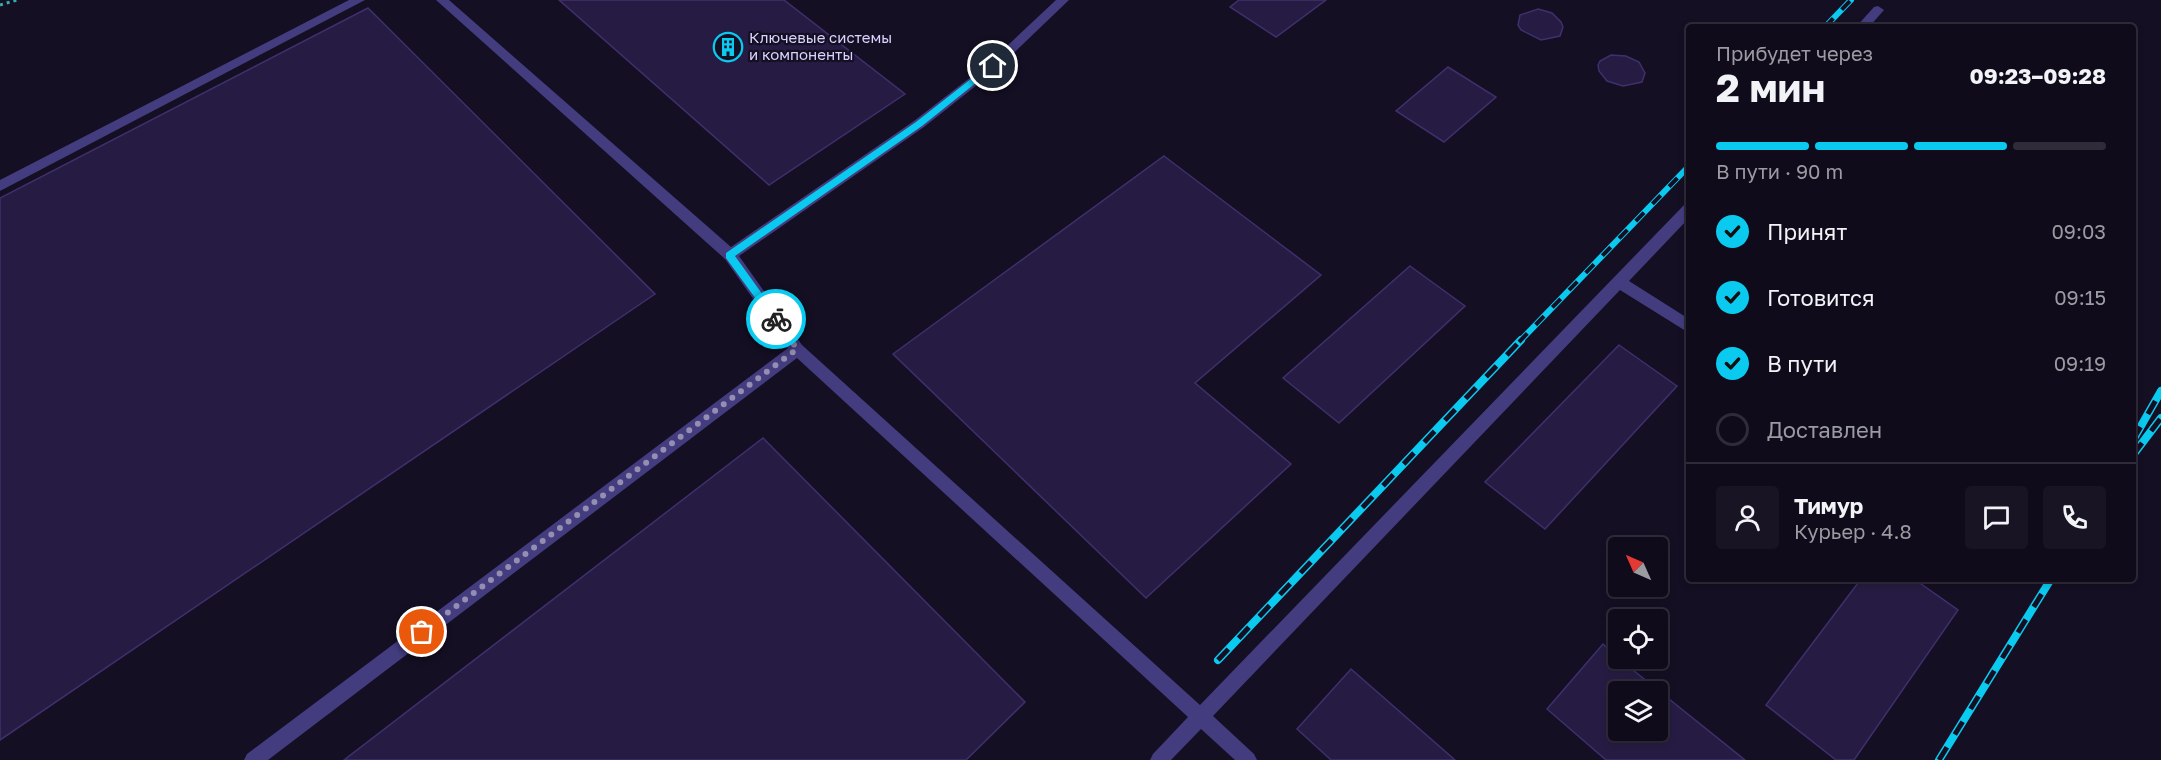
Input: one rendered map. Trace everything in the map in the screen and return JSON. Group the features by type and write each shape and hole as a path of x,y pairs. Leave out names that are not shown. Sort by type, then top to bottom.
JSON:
{"lane":[{"path":"0,186 359,0"},
{"path":"442,0 730,255 797,349 1248,760"},
{"path":"730,255 919,124 993,66 1063,0"},
{"path":"1865,24 1878,10"},
{"path":"1159,760 1686,212"},
{"path":"1619,282 1686,325"},
{"path":"253,760 797,349"}],"path":[{"path":"0,5 17,0"}],"building":[{"name":"Ключевые системы и компоненты","path":"559,0 784,0 905,94 769,185"},
{"path":"1239,0 1326,0 1276,37 1230,7"},
{"path":"368,8 655,294 0,740 0,198"},
{"path":"1538,9 1552,13 1561,22 1563,27 1560,36 1541,40 1521,30 1518,25 1520,15"},
{"path":"1611,55 1626,56 1639,62 1645,73 1642,82 1623,86 1607,81 1599,71 1598,65 1600,61"},
{"path":"1448,67 1496,97 1444,142 1396,111"},
{"path":"1164,156 1321,275 1195,383 1291,464 1146,598 893,354"},
{"path":"1410,266 1465,306 1339,423 1283,378"},
{"path":"1619,345 1677,386 1545,529 1485,482"},
{"path":"763,438 1025,702 966,760 344,760"},
{"path":"1859,582 1918,582 1958,610 1854,760 1836,760 1766,705"},
{"path":"1603,644 1608,649 1608,669 1632,669 1647,681 1608,681 1608,741 1668,741 1668,698 1745,760 1606,760 1547,709"},
{"path":"1351,669 1455,760 1331,760 1297,729"}],"railway":[{"path":"1828,24 1851,0"},
{"path":"1519,342 1686,169"},
{"path":"1218,660 1521,340"},
{"path":"2136,435 2161,391"},
{"path":"2136,451 2161,418"},
{"path":"1939,760 2049,582"}],"way so far":[{"path":"422,632 797,349 776,319"}],"place":[{"name":"Ключевые системы и компоненты","path":"728,47"}],"route":[{"path":"776,319 730,255 919,124 993,66"}]}
